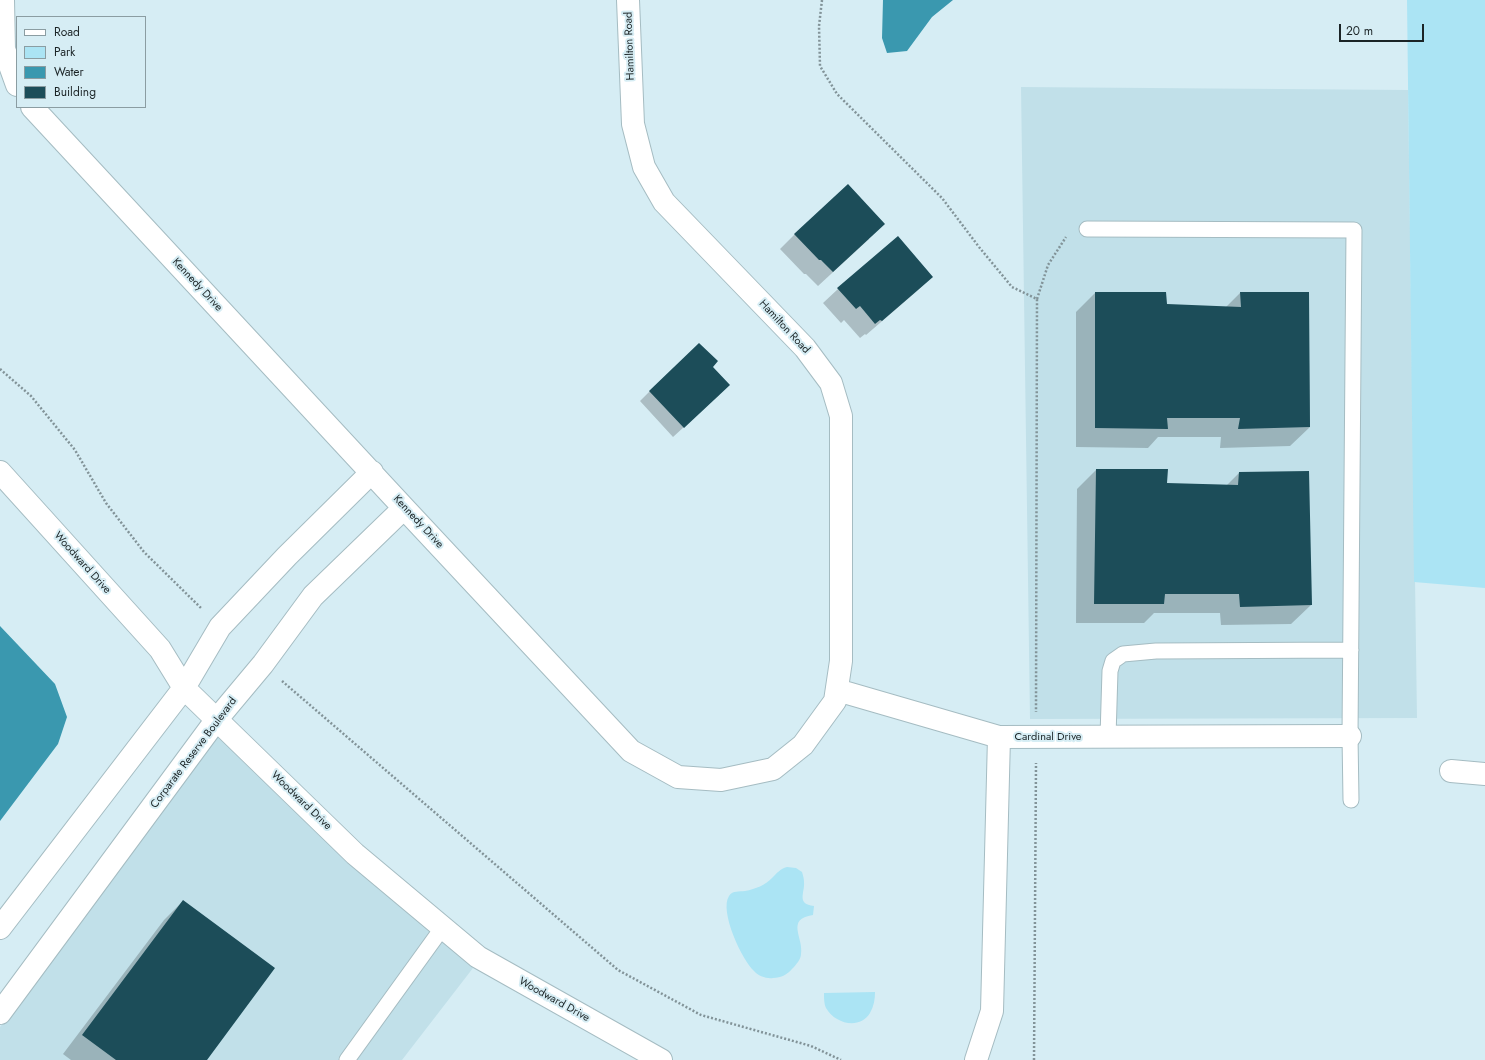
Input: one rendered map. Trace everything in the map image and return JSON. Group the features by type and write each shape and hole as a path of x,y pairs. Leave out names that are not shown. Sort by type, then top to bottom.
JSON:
{"street":[{"path":"3,0 4,49 16,82"},
{"name":"Hamilton Road","path":"628,0 633,124 644,167 664,202 805,348 831,383 841,416 841,661 837,690"},
{"name":"Kennedy Drive","path":"33,108 631,751 678,777 721,780 772,769 802,746 835,701 837,690"},
{"name":"Woodward Drive","path":"0,472 160,649 184,688 355,854 478,957 661,1060"},
{"path":"0,928 184,688 220,627 287,556 372,472"},
{"name":"Corparate Reserve Boulevard","path":"0,1013 217,720 263,664 313,596 404,508"},
{"path":"837,690 999,737"},
{"name":"Cardinal Drive","path":"976,1060 992,1011 999,737 1350,736"},
{"path":"1451,771 1485,774"}],"lane":[{"path":"1087,229 1354,230 1350,736 1351,800"},
{"path":"1108,737 1110,671 1113,661 1123,654 1156,651 1351,650"},
{"path":"347,1060 442,927"}],"path":[{"path":"822,0 819,26 820,66 837,94 942,198 979,247 1012,287 1037,299"},
{"path":"1036,708 1037,299 1048,265 1066,237 1087,229"},
{"path":"0,369 31,396 75,450 106,502 144,552 220,627"},
{"path":"263,664 618,970 701,1015 811,1046 841,1060"},
{"path":"1034,1060 1036,758"}],"shaded area":[{"path":"1021,87 1408,90 1417,718 1030,719"},
{"path":"220,732 473,968 402,1060 0,1060 0,1027"}],"green space":[{"path":"1407,0 1485,0 1485,588 1414,582"},
{"path":"787,867 796,868 802,872 804,881 803,900 808,905 814,906 813,915 805,917 798,925 801,956 798,962 784,975 776,978 768,978 760,976 756,973 744,957 729,923 727,903 729,896 732,893 749,890 760,886 766,883 780,870"},
{"path":"875,992 874,1002 870,1013 860,1022 848,1023 841,1021 830,1014 825,1005 824,993"}],"water":[{"path":"883,0 953,0 932,17 907,51 887,53 882,38"},
{"path":"0,626 55,684 67,717 58,744 0,821"}],"building":[{"path":"848,184 885,224 833,272 794,234"},
{"path":"898,236 933,277 882,321 880,320 875,324 860,306 856,309 837,288"},
{"path":"1095,292 1166,292 1167,304 1241,307 1240,292 1309,292 1310,427 1238,429 1240,418 1167,418 1168,429 1095,428"},
{"path":"699,343 718,361 713,367 730,385 684,428 649,391"},
{"path":"1096,469 1168,469 1167,483 1238,485 1239,472 1309,471 1312,605 1240,607 1239,594 1165,594 1164,604 1094,604"},
{"path":"183,900 275,968 207,1060 116,1060 82,1035"}]}
